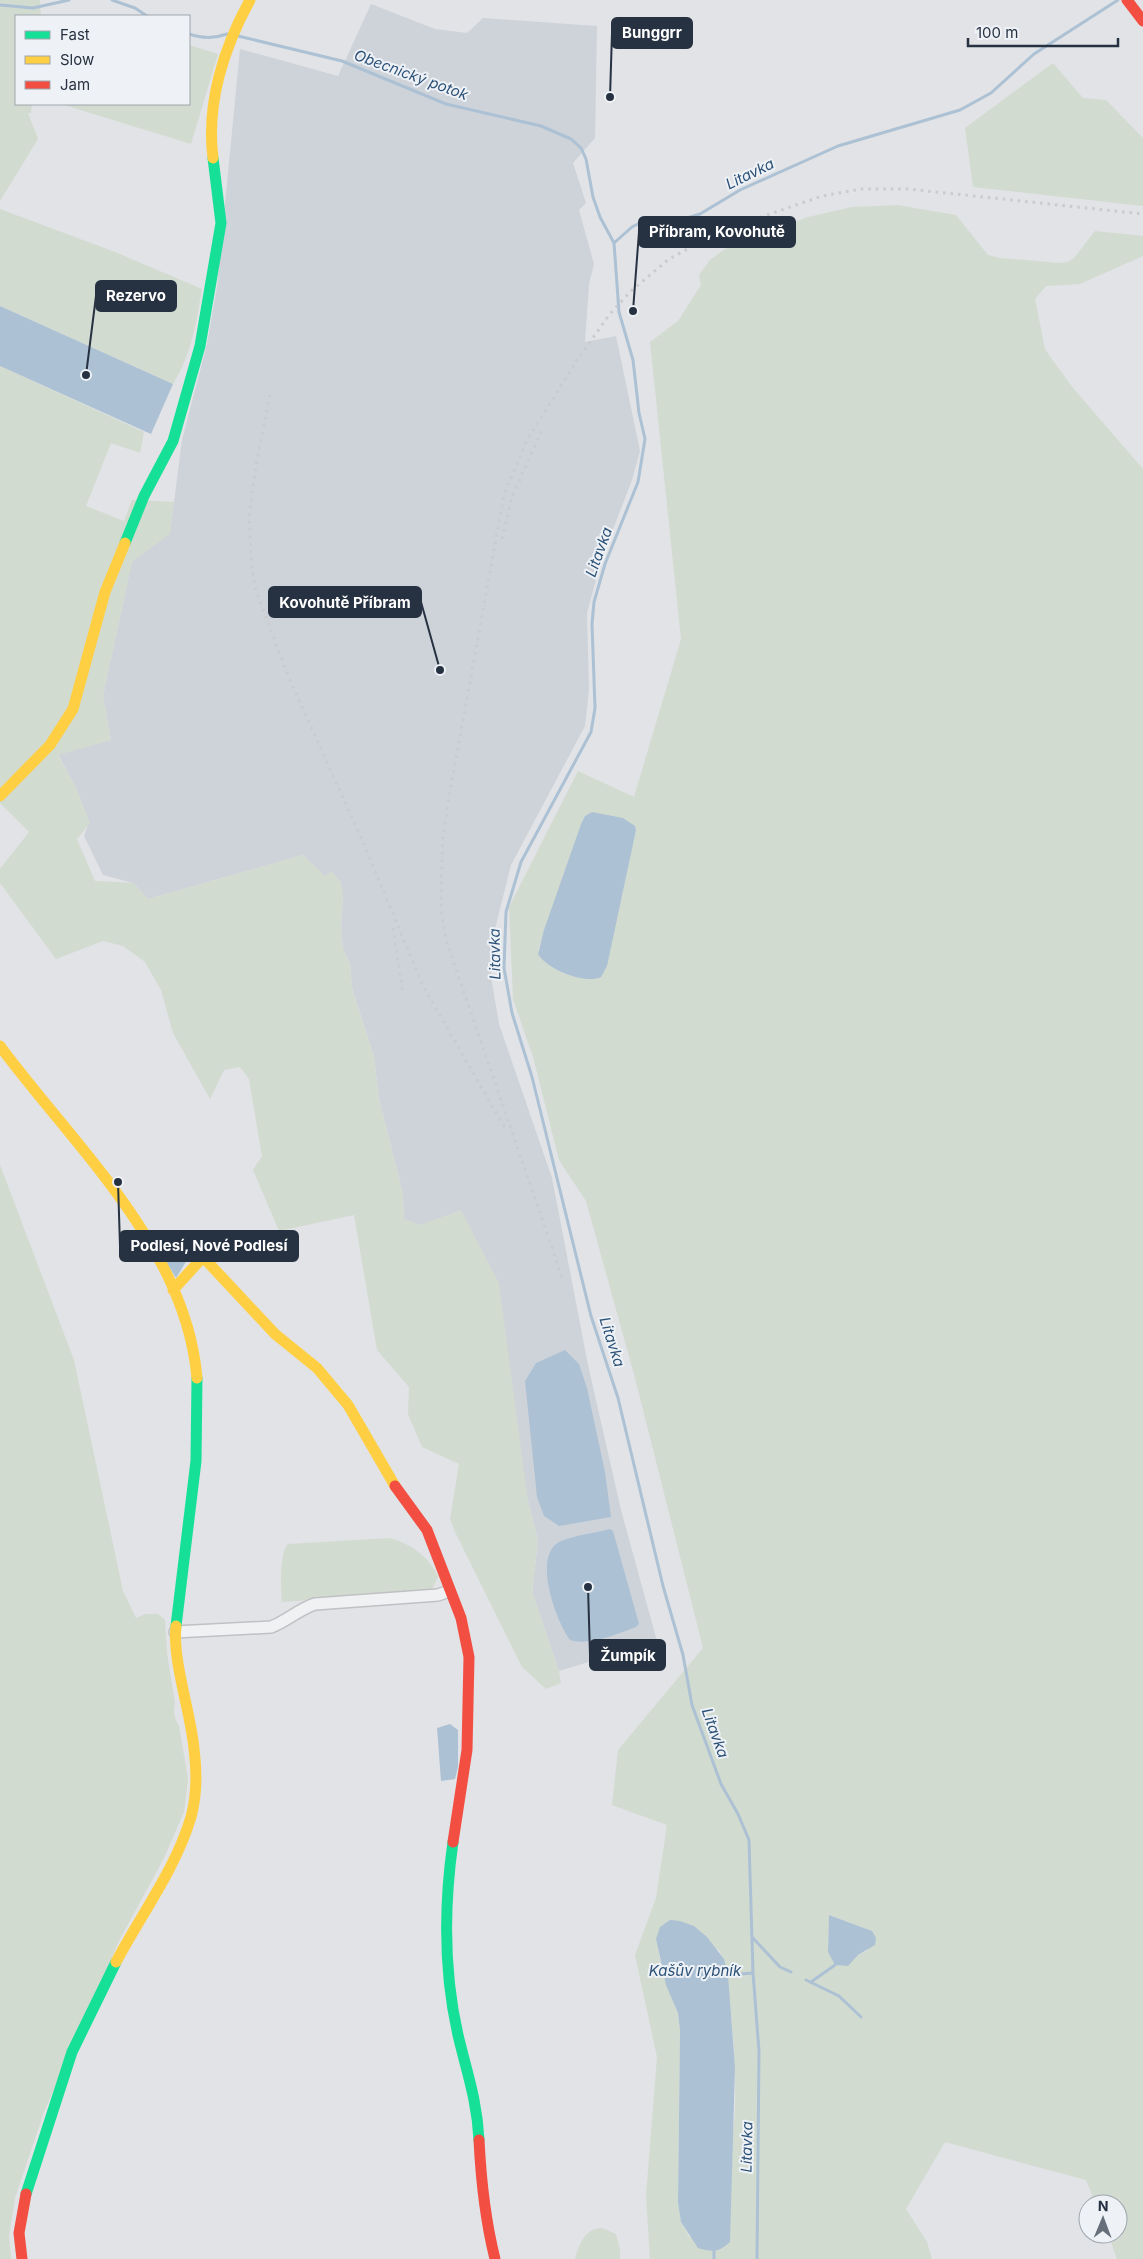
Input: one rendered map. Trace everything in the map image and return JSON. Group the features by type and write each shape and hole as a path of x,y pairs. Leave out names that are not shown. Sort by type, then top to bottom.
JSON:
{"street":[{"path":"0,796 49,746 67,723 73,709 105,592 144,496 173,441 182,419 200,346 218,242 220,206 211,144 214,95 235,28 250,0"},
{"path":"1130,4 1143,21"},
{"path":"0,1046 21,1076 105,1175 134,1219 173,1290 190,1337 196,1370 198,1404 196,1455 176,1632 178,1663 193,1742 195,1796 191,1816 178,1848 130,1936 73,2050 26,2191 19,2225 18,2241 22,2259"},
{"path":"173,1290 203,1257 275,1334 305,1357 330,1381 348,1405 385,1472 427,1530 461,1618 470,1657 467,1750 450,1862 447,1907 449,1970 458,2035 471,2079 478,2115 482,2192 487,2228 495,2259"},
{"path":"176,1632 271,1627 283,1622 303,1608 315,1604 438,1595 449,1591"}],"shaded area":[{"path":"0,0 40,0 41,15 15,15 15,105 32,105 31,113 28,113 38,139 0,201"},
{"path":"371,4 435,29 467,33 483,18 597,26 595,138 573,163 586,203 579,210 594,264 589,284 585,342 616,336 640,451 632,480 602,558 587,613 589,690 585,726 511,865 492,941 491,977 499,1024 552,1178 588,1365 621,1510 657,1641 559,1671 532,1592 538,1540 528,1501 420,1225 404,1220 403,1194 379,1099 374,1057 352,988 350,963 343,949 341,928 343,896 303,855 148,899 133,883 103,875 84,836 89,822 76,788 58,754 111,740 103,696 132,561 170,533 182,440 207,344 217,287 240,49 338,76"},
{"path":"190,45 218,54 191,144 64,105 190,105"},
{"path":"1053,63 1083,98 1106,100 1143,138 1143,206 973,187 965,128"},
{"path":"897,205 956,215 988,255 1000,258 1060,263 1068,262 1074,258 1095,231 1143,236 1143,256 1080,284 1046,286 1035,299 1045,349 1073,388 1143,469 1143,2259 1117,2259 1112,2244 1128,2244 1128,2194 1092,2194 1086,2180 945,2142 906,2209 927,2242 932,2259 650,2259 646,2196 657,2057 635,1955 656,1898 667,1825 612,1805 618,1750 703,1648 635,1378 586,1201 559,1160 533,1057 513,999 509,907 578,771 634,797 681,639 650,342 678,321 701,285 699,275 710,260 725,249 808,217 852,207","holes":["592,812 630,822 591,980 561,971 549,963 538,950 581,824 585,816","829,1915 872,1931 867,1951 858,1955 828,1952","656,1939 719,1950 724,1963 731,2011 735,2071 732,2135 718,2174 690,2238 681,2222 678,2203 680,2031 678,2013 663,1975"]},
{"path":"0,209 115,252 202,289 189,350 173,384 0,306"},
{"path":"0,366 144,432 140,453 111,443 86,506 124,521 132,500 174,502 170,534 132,562 103,696 111,740 58,755 76,788 90,823 77,839 95,881 133,883 148,899 303,855 325,876 331,871 341,882 343,896 341,928 343,949 350,963 352,988 374,1057 379,1099 403,1194 404,1219 420,1225 461,1210 499,1283 528,1501 538,1540 532,1592 559,1671 561,1683 546,1689 522,1667 456,1534 450,1519 459,1464 422,1447 408,1414 409,1387 377,1350 354,1215 279,1231 253,1170 262,1156 249,1079 240,1067 224,1070 210,1099 173,1033 161,990 145,962 123,946 103,941 56,959 0,883 0,869 29,832 0,803"},
{"path":"0,1165 74,1360 123,1591 136,1618 145,1614 158,1614 165,1620 167,1653 175,1703 174,1715 179,1726 188,1779 184,1812 164,1858 119,1941 44,2112 15,2198 9,2236 11,2259 0,2259"},
{"path":"389,1538 412,1547 430,1563 438,1577 431,1591 282,1602 282,1563 288,1544"},
{"path":"602,2228 616,2234 620,2259 575,2259 581,2242 587,2234"}],"water":[{"path":"0,306 173,384 151,434 0,366"},
{"path":"592,812 623,818 635,826 636,830 607,966 601,977 586,979 557,970 542,960 538,954 544,930 581,824 585,816"},
{"path":"172,1245 186,1256 187,1260 176,1278 160,1252"},
{"path":"565,1350 579,1364 587,1388 605,1472 611,1517 559,1526 544,1516 537,1497 525,1381 536,1363"},
{"path":"610,1529 613,1531 639,1624 620,1633 595,1640 570,1640 564,1631 553,1604 547,1573 548,1559 552,1548 561,1541"},
{"path":"450,1724 458,1730 458,1767 455,1779 441,1781 437,1728"},
{"path":"829,1915 872,1931 876,1938 875,1945 858,1955 848,1966 835,1965 828,1952"},
{"name":"Kašův rybník","path":"670,1920 694,1926 707,1937 724,1959 728,1975 735,2067 730,2242 715,2251 698,2248 681,2222 678,2203 680,2031 678,2013 666,1985 656,1939 660,1927"}],"waterway":[{"name":"Obecnický potok","path":"0,5 33,8 69,0"},
{"name":"Obecnický potok","path":"112,0 135,8 146,15"},
{"name":"Litavka","path":"757,2259 759,2051 753,1973 749,1840 738,1814 721,1784 692,1705 683,1655 663,1586 618,1398 591,1316 532,1077 512,1013 504,968 506,912 521,862 591,732 595,708 592,624 594,602 605,564 638,482 645,439 639,413 633,360 619,312 614,243 632,227 647,219 687,218 700,214 740,190 838,146 960,110 991,93 1034,54 1118,0"},
{"name":"Obecnický potok","path":"190,34 217,37 227,34"},
{"name":"Obecnický potok","path":"238,36 342,61 446,104 541,126 571,139 581,148 586,159 593,197 600,217 614,243"},
{"path":"752,1937 780,1967 791,1972"},
{"path":"811,1982 835,1965"},
{"path":"728,1975 753,1973"},
{"path":"806,1980 839,1996 861,2017"},
{"path":"714,2250 714,2259"}],"railway":[{"path":"576,362 609,315 631,291 669,259 721,231 822,196 861,189 908,189 1143,214"},
{"path":"562,1277 446,940 441,909 441,886 443,838 448,803 504,495 526,442 579,357"},
{"path":"270,395 256,465 249,518 252,570 256,591 289,678 362,840 424,988 506,1130"},
{"path":"502,539 512,497 543,427"},
{"path":"393,928 403,995"}],"traffic: fast":[{"path":"125,543 144,496 173,441 200,346 221,223 213,158"},
{"path":"176,1626 196,1461 197,1378"},
{"path":"453,1842 447,1914 450,1988 458,2035 474,2099 479,2140"},
{"path":"26,2194 72,2052 116,1962"}],"traffic: slow":[{"path":"213,158 212,117 219,76 232,37 250,0"},
{"path":"0,796 50,745 73,709 105,592 125,543"},
{"path":"0,1046 92,1160 122,1200 149,1242 172,1285 188,1330 197,1378"},
{"path":"173,1290 203,1257 275,1334 317,1368 348,1405 395,1486"},
{"path":"116,1962 167,1873 184,1836 193,1809 196,1783 195,1758 179,1670 176,1626"}],"traffic: jam":[{"path":"1127,0 1143,21"},
{"path":"395,1486 427,1530 461,1618 469,1657 467,1750 453,1842"},
{"path":"479,2140 484,2200 495,2259"},
{"path":"22,2259 19,2233 26,2194"}],"place":[{"name":"Bunggrr","path":"610,97"},
{"name":"Příbram, Kovohutě","path":"633,311"},
{"name":"Rezervo","path":"86,375"},
{"name":"Kovohutě Příbram","path":"440,670"},
{"name":"Podlesí, Nové Podlesí","path":"118,1182"},
{"name":"Žumpík","path":"588,1587"}]}
